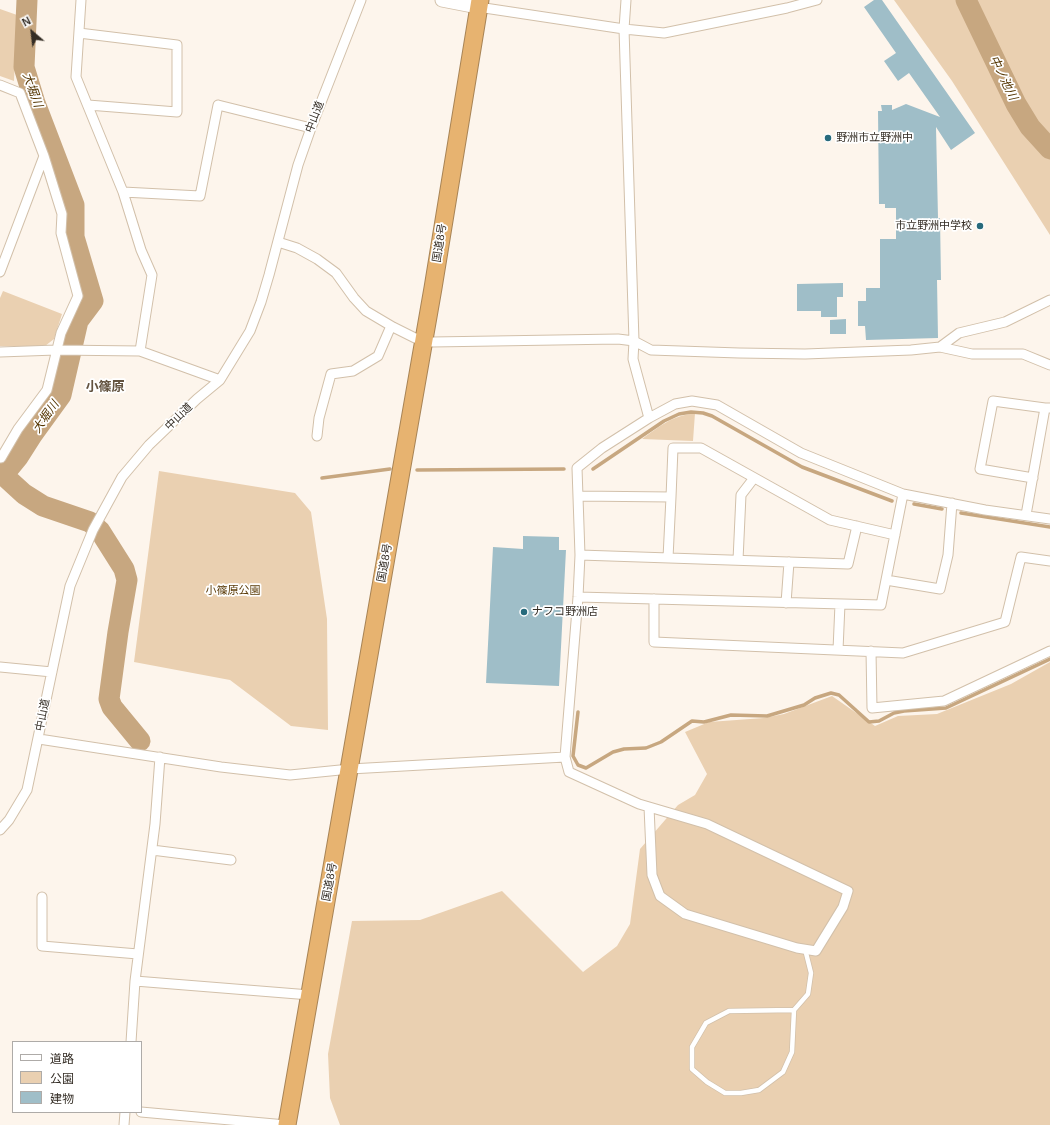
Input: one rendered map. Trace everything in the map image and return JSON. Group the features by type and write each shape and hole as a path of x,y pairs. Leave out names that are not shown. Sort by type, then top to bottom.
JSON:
{"highway":[{"name":"国道8号","path":"287,1125 350,769 479,3"}],"main road":[{"path":"442,0 479,3"}],"street":[{"path":"80,0 76,77 123,192 141,250 152,275 140,351"},
{"name":"中山道","path":"0,830 9,820 28,790 70,586 95,526 122,477 155,440 220,380 250,331 261,302 298,165 361,0"},
{"path":"626,0 624,29 634,341 633,359 649,418"},
{"path":"479,3 624,29 664,33 786,8 817,0"},
{"path":"79,33 177,45 177,112 88,106"},
{"path":"0,84 20,93 44,156 62,214 61,234 78,296 61,333 60,350 47,390 18,429 0,458"},
{"path":"123,192 200,196 218,105 311,128"},
{"path":"0,272 2,261 44,156"},
{"path":"278,242 297,248 317,259 336,273 354,298 366,311 391,326 416,338 432,342 618,339 634,341 651,350 805,354 911,350 940,347 972,354 1024,354 1050,364"},
{"path":"940,347 959,333 1005,322 1050,300"},
{"path":"317,436 319,418 331,374 353,371 378,356 391,326"},
{"path":"0,352 60,350 140,351 220,380"},
{"path":"649,807 652,875 660,896 685,914 816,951 843,907 848,891 707,824 639,804 569,772 565,757 580,555 577,468 602,448 649,418 675,404 692,401 717,405 801,453 903,494 984,510 1050,519"},
{"path":"1026,515 1047,408 993,402 980,469 1033,478"},
{"path":"1040,441 1050,442"},
{"path":"668,558 673,448 701,448 830,520 895,535"},
{"path":"738,560 741,496 754,478"},
{"path":"578,597 880,605 903,494"},
{"path":"578,496 671,497"},
{"path":"886,580 940,589 948,555 952,504"},
{"path":"580,555 848,564 857,526"},
{"path":"654,599 654,642 903,653 1005,622 1021,556 1050,561"},
{"path":"786,603 789,562"},
{"path":"838,650 840,604"},
{"path":"871,651 872,708 944,701 1050,651"},
{"path":"0,668 52,672"},
{"path":"39,739 290,776 350,769 565,757"},
{"path":"131,1041 135,981 155,824 160,757"},
{"path":"152,850 231,860"},
{"path":"42,897 42,946 138,954"},
{"path":"135,981 310,995"},
{"path":"142,1112 287,1125"},
{"path":"124,1125 125,1113"}],"lane":[{"path":"794,1010 729,1011 706,1023 692,1047 692,1069 707,1082 725,1093 741,1093 759,1090 783,1072 792,1052 794,1010 808,994 811,973 805,949"}],"green space":[{"path":"894,0 1050,0 1050,235 952,81"},
{"path":"0,9 17,15 14,81 0,76"},
{"path":"3,291 62,314 54,339 45,346 0,346 0,298"},
{"path":"695,413 693,441 642,439 673,419"},
{"name":"小篠原公園","path":"159,471 295,493 311,512 327,619 328,730 291,726 230,680 134,662"},
{"path":"1050,662 1050,1125 340,1125 330,1098 328,1054 352,921 420,920 502,891 583,972 617,946 630,924 640,849 678,805 695,795 707,774 685,732 709,722 764,718 784,714 832,696 875,726 898,716 937,714 1011,684"}],"building":[{"path":"874,0 882,0 975,133 951,150 936,127 941,280 937,280 938,338 866,340 865,326 858,326 858,301 866,301 866,288 880,288 880,239 896,239 896,208 885,208 885,204 879,204 878,111 882,111 881,105 892,105 892,110 906,104 940,117 909,73 898,81 884,61 896,53 864,7"},
{"path":"843,283 843,297 837,297 837,317 821,317 821,311 797,311 797,284"},
{"path":"846,319 846,334 830,334 830,320"},
{"path":"523,536 559,537 559,550 566,550 559,686 486,683 493,547 523,549"}],"waterway":[{"name":"大堀川","path":"27,0 24,67 35,103 74,205 74,237 93,301 78,321 61,395 18,457 2,474 24,494 43,506 90,522 100,531 124,569 127,580 109,699 112,707 140,741"},
{"name":"中ノ池川","path":"966,0 1016,104 1030,127 1050,149"},
{"path":"593,469 664,421 679,414 691,412 703,413 712,416 802,467 892,501"},
{"path":"322,478 390,469"},
{"path":"417,470 564,469"},
{"path":"914,504 942,509"},
{"path":"961,513 1050,527"},
{"path":"578,712 573,756 578,765 586,768 613,752 624,749 646,748 661,742 692,721 704,722 731,715 767,716 804,705 815,698 831,693 839,695 869,722 879,721 894,713 904,711 946,708 1050,659"}],"place":[{"name":"野洲市立野洲中","path":"828,138"},
{"name":"市立野洲中学校","path":"980,226"},
{"name":"ナフコ野洲店","path":"524,612"}],"district":[{"name":"小篠原","path":"105,387"}]}
